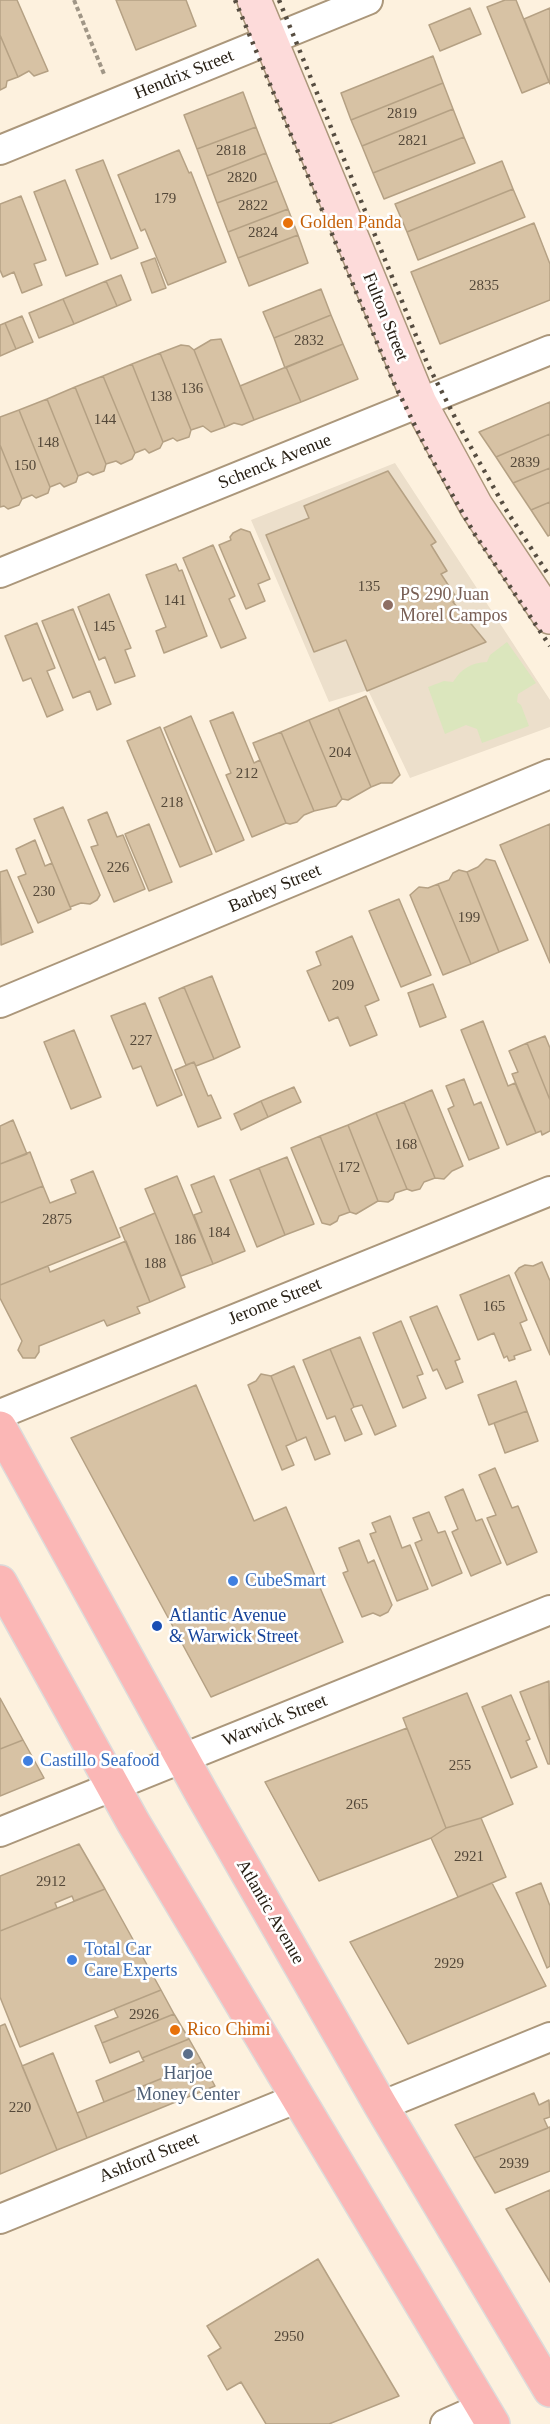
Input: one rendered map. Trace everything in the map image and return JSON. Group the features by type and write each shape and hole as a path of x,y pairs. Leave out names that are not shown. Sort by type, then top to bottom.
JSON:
{"main road":[{"name":"Atlantic Avenue","path":"0,1428 182,1759 381,2106 550,2390"},
{"path":"0,1582 112,1786 488,2416"}],"street":[{"name":"Fulton Street","path":"254,0 420,403 476,506 550,617"},
{"name":"Hendrix Street","path":"0,150 368,0"},
{"name":"Schenck Avenue","path":"0,573 550,350"},
{"name":"Barbey Street","path":"0,1003 550,774"},
{"name":"Jerome Street","path":"0,1414 550,1191"},
{"name":"Warwick Street","path":"0,1832 550,1610"},
{"path":"381,2106 550,2037"},
{"name":"Ashford Street","path":"0,2218 298,2098"},
{"path":"445,2424 488,2416"}],"path":[{"path":"74,0 104,74"}],"shaded area":[{"name":"PS 290 Juan Morel Campos","path":"395,463 550,700 550,727 410,778 368,690 329,702 251,520"}],"green space":[{"path":"507,642 536,683 518,694 517,702 521,705 529,726 482,743 477,729 466,725 445,734 428,687 444,681 453,682 467,667 487,662 490,655"}],"building":[{"path":"0,0 17,0 48,71 34,76 29,71 18,77 0,35"},
{"path":"116,0 186,0 196,26 136,50"},
{"path":"505,0 516,0 549,82 522,93 487,7"},
{"path":"470,8 481,34 440,51 429,25"},
{"path":"550,8 550,84 524,19"},
{"path":"0,35 18,77 7,81 6,87 0,90"},
{"path":"433,56 443,83 351,120 341,93"},
{"path":"443,83 453,109 362,146 351,120"},
{"path":"243,92 256,127 197,149 184,115"},
{"path":"453,109 464,137 373,173 362,146"},
{"path":"256,127 266,153 207,176 197,149"},
{"path":"464,137 475,163 384,199 373,173"},
{"path":"179,150 189,173 191,172 226,262 168,285 145,229 141,231 118,175"},
{"path":"266,153 277,181 217,203 207,176"},
{"path":"103,160 138,248 111,259 76,170"},
{"path":"502,161 513,189 407,232 395,204"},
{"path":"65,180 98,264 66,276 34,192"},
{"path":"277,181 288,209 228,232 217,203"},
{"path":"513,189 525,217 418,260 407,232"},
{"path":"21,196 46,260 34,264 42,285 22,293 14,272 3,277 0,270 0,204"},
{"path":"288,209 298,235 238,258 228,232"},
{"path":"534,223 550,264 550,300 440,344 411,272"},
{"path":"298,235 308,263 249,286 238,258"},
{"path":"155,258 166,288 152,293 141,263"},
{"path":"121,275 131,300 117,306 106,281"},
{"path":"106,281 117,306 74,324 63,299"},
{"path":"321,289 331,315 274,338 263,312"},
{"path":"63,299 74,324 39,338 29,313"},
{"path":"331,315 343,344 285,368 274,338"},
{"path":"22,316 33,342 16,349 5,323"},
{"path":"5,323 16,349 0,356 0,325"},
{"path":"221,339 254,420 242,425 234,423 225,427 194,350 211,340"},
{"path":"343,344 358,379 301,402 286,367"},
{"path":"181,345 189,346 194,350 225,427 211,432 203,426 191,430 160,353"},
{"path":"160,353 191,430 189,437 177,441 173,438 163,442 132,364"},
{"path":"132,364 163,442 160,448 149,453 145,449 135,453 103,376"},
{"path":"286,367 301,402 254,420 240,386"},
{"path":"103,376 135,453 132,459 121,464 116,461 106,464 75,387"},
{"path":"75,387 106,464 104,471 93,475 88,472 78,476 47,399"},
{"path":"47,399 78,476 76,482 64,487 60,483 50,487 19,410"},
{"path":"550,402 550,434 496,457 479,432"},
{"path":"19,410 50,487 48,493 36,498 32,495 22,499 0,445 0,417"},
{"path":"550,434 550,468 513,483 496,457"},
{"path":"0,445 22,499 19,505 8,509 4,506 0,507"},
{"path":"550,468 550,502 531,510 513,483"},
{"path":"388,471 436,542 431,545 447,571 441,574 458,600 453,602 486,642 367,691 346,640 314,652 266,535 309,518 304,506"},
{"path":"550,502 550,535 548,536 531,510"},
{"path":"241,529 250,532 270,579 258,584 265,601 246,609 219,545 231,540 233,533"},
{"path":"213,545 235,596 229,599 246,638 221,648 183,558"},
{"path":"176,564 179,571 182,570 207,636 164,653 156,631 166,627 146,575"},
{"path":"109,594 131,648 125,650 135,676 115,683 105,657 99,660 78,607"},
{"path":"73,609 111,704 97,710 90,691 73,698 42,621"},
{"path":"37,623 55,668 47,671 63,710 47,717 31,678 23,681 5,636"},
{"path":"366,696 400,775 392,783 381,783 371,787 338,708"},
{"path":"338,708 371,787 348,800 342,799 309,720"},
{"path":"233,712 254,763 260,760 286,823 252,837 226,775 231,773 210,721"},
{"path":"191,716 244,840 216,852 164,728"},
{"path":"309,720 342,799 336,806 314,811 281,732"},
{"path":"160,727 212,854 180,867 127,741"},
{"path":"281,732 314,811 290,824 286,823 253,743"},
{"path":"63,807 100,895 90,904 81,903 70,907 34,819"},
{"path":"107,812 117,837 123,835 145,889 114,902 91,847 98,845 88,820"},
{"path":"149,824 172,882 149,891 125,834"},
{"path":"550,824 550,963 500,845"},
{"path":"35,840 45,866 52,863 71,909 38,923 18,877 26,874 16,849"},
{"path":"486,859 495,861 528,940 499,952 467,872 478,867"},
{"path":"7,870 33,932 1,945 0,872"},
{"path":"459,870 467,872 499,952 471,964 438,884 449,880 453,873"},
{"path":"438,884 471,964 443,975 410,895 419,887 428,888"},
{"path":"399,899 431,975 401,987 369,911"},
{"path":"352,936 379,1000 365,1006 377,1035 350,1046 338,1017 329,1021 307,971 321,965 316,952"},
{"path":"212,976 240,1047 214,1059 184,987"},
{"path":"433,984 446,1017 420,1027 408,993"},
{"path":"184,987 214,1059 196,1066 194,1062 186,1065 159,998"},
{"path":"145,1003 182,1095 157,1106 141,1066 133,1069 111,1016"},
{"path":"483,1021 508,1086 515,1083 536,1133 507,1145 461,1030"},
{"path":"74,1030 101,1097 71,1109 44,1042"},
{"path":"545,1036 550,1048 550,1100 527,1043"},
{"path":"527,1043 550,1100 550,1131 542,1135 541,1131 536,1133 512,1074 518,1072 509,1051"},
{"path":"194,1062 208,1096 211,1095 221,1118 198,1127 175,1070"},
{"path":"464,1079 474,1105 481,1102 499,1148 469,1160 448,1109 454,1106 446,1086"},
{"path":"294,1087 301,1102 268,1117 261,1101"},
{"path":"432,1090 463,1166 452,1171 444,1179 435,1178 404,1102"},
{"path":"261,1101 268,1117 241,1130 234,1114"},
{"path":"404,1102 435,1178 424,1182 420,1189 412,1191 407,1189 376,1113"},
{"path":"376,1113 407,1189 395,1193 393,1199 388,1202 378,1201 348,1125"},
{"path":"13,1120 27,1154 0,1164 0,1126"},
{"path":"348,1125 378,1201 356,1214 350,1212 320,1136"},
{"path":"320,1136 350,1212 339,1216 337,1221 330,1225 322,1223 291,1148"},
{"path":"30,1152 43,1186 0,1203 0,1164"},
{"path":"287,1157 314,1224 285,1235 259,1168"},
{"path":"259,1168 285,1235 257,1247 230,1180"},
{"path":"93,1171 120,1237 0,1285 0,1203 43,1186 50,1203 76,1193 71,1180"},
{"path":"177,1176 213,1264 181,1276 145,1189"},
{"path":"214,1176 245,1251 213,1264 194,1215 202,1212 191,1185"},
{"path":"155,1213 185,1287 150,1302 120,1228"},
{"path":"126,1241 150,1302 137,1307 140,1313 107,1326 104,1320 39,1346 39,1352 35,1358 23,1358 18,1350 22,1341 0,1298 0,1285 48,1266 50,1272"},
{"path":"542,1262 550,1281 550,1355 515,1273 525,1265 533,1266"},
{"path":"509,1275 527,1320 520,1323 531,1350 514,1356 515,1359 509,1361 507,1356 504,1358 494,1333 478,1340 460,1295"},
{"path":"437,1306 460,1359 455,1361 463,1382 446,1389 437,1369 433,1371 410,1317"},
{"path":"401,1321 423,1374 417,1376 426,1398 403,1408 373,1333"},
{"path":"360,1337 396,1426 375,1435 362,1405 354,1407 330,1349"},
{"path":"330,1349 354,1407 351,1409 362,1434 345,1441 335,1416 327,1419 303,1360"},
{"path":"294,1366 330,1454 315,1460 306,1437 297,1441 271,1376"},
{"path":"261,1374 271,1376 297,1441 286,1446 294,1465 282,1470 248,1385 256,1381"},
{"path":"516,1381 527,1411 489,1425 478,1395"},
{"name":"CubeSmart","path":"196,1385 254,1521 286,1507 343,1642 211,1697 71,1438"},
{"path":"527,1411 538,1441 505,1453 494,1423"},
{"path":"495,1468 512,1508 518,1506 537,1552 507,1565 487,1518 496,1515 479,1475"},
{"path":"463,1489 476,1521 482,1519 501,1563 471,1576 452,1532 458,1529 445,1497"},
{"path":"429,1512 438,1533 445,1531 462,1573 432,1586 415,1543 422,1540 413,1518"},
{"path":"390,1516 402,1548 410,1545 428,1589 397,1601 370,1534 376,1532 372,1523"},
{"path":"359,1540 368,1563 374,1560 392,1605 388,1612 380,1616 373,1613 362,1617 343,1573 348,1571 339,1548"},
{"path":"549,1681 550,1764 548,1764 520,1692"},
{"path":"467,1693 513,1804 481,1818 446,1828 403,1718"},
{"path":"511,1695 530,1739 526,1741 537,1767 511,1778 482,1707"},
{"path":"0,1698 23,1740 0,1749"},
{"path":"407,1728 446,1828 431,1838 319,1881 265,1782"},
{"path":"23,1740 44,1778 0,1796 0,1749"},
{"path":"481,1818 506,1877 458,1897 431,1838 446,1828"},
{"path":"79,1844 105,1889 74,1901 72,1896 55,1903 57,1908 0,1931 0,1876"},
{"path":"492,1883 546,1986 408,2044 350,1942"},
{"path":"541,1883 550,1906 550,1966 547,1968 516,1893"},
{"name":"Total Car Care Experts","path":"105,1889 161,1990 20,2047 0,1997 0,1931"},
{"path":"161,1990 174,2014 102,2043 95,2026 118,2017 114,2009"},
{"path":"174,2014 189,2039 142,2058 139,2051 110,2063 102,2043"},
{"path":"5,2024 57,2150 0,2174 0,2026"},
{"path":"189,2039 202,2062 104,2102 96,2081 144,2061 142,2058"},
{"path":"53,2053 87,2138 57,2150 22,2066"},
{"path":"202,2062 215,2086 87,2138 77,2113"},
{"path":"534,2093 539,2105 549,2100 550,2117 544,2119 548,2128 474,2158 455,2125"},
{"path":"550,2127 550,2171 495,2193 474,2158"},
{"path":"550,2190 550,2282 506,2209"},
{"path":"318,2259 399,2396 329,2424 266,2424 241,2382 227,2390 208,2356 221,2348 207,2326"}],"railway":[{"path":"235,0 393,381 429,454 474,533 550,646"},
{"path":"279,0 428,365 508,513 550,577"}],"place":[{"name":"Golden Panda","path":"288,223"},
{"name":"PS 290 Juan Morel Campos","path":"388,605"},
{"name":"CubeSmart","path":"233,1581"},
{"name":"Atlantic Avenue & Warwick Street","path":"157,1626"},
{"name":"Castillo Seafood","path":"28,1761"},
{"name":"Total Car Care Experts","path":"72,1960"},
{"name":"Rico Chimi","path":"175,2030"},
{"name":"Harjoe Money Center","path":"188,2054"}]}
